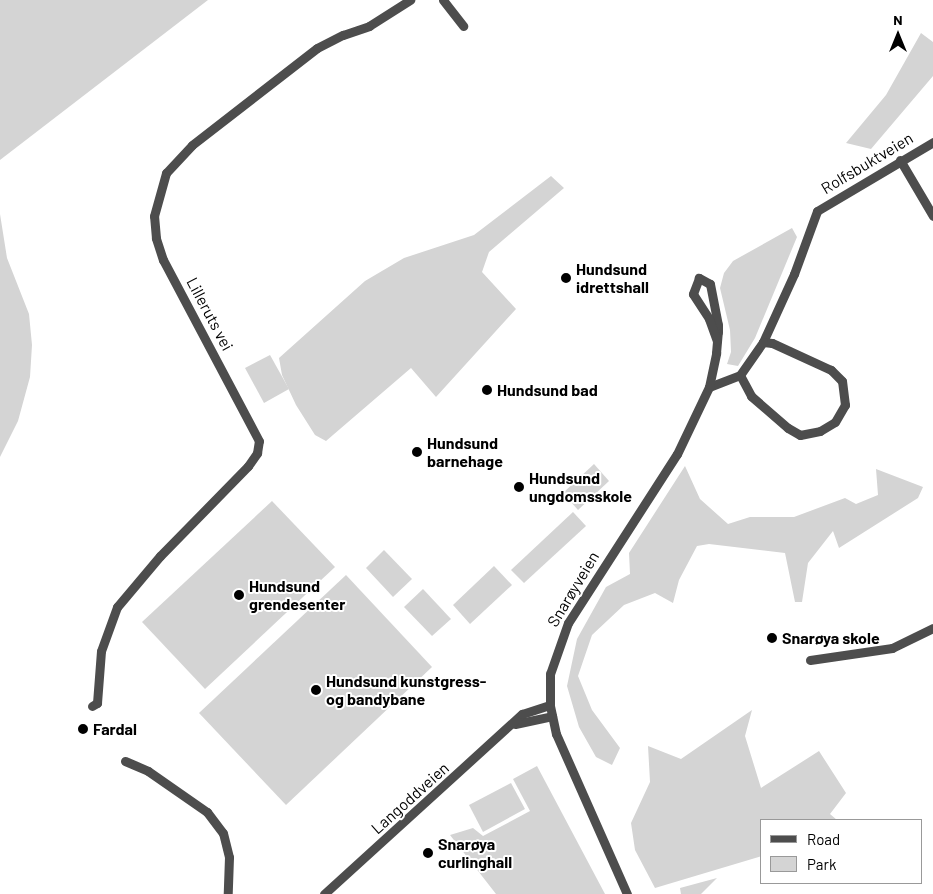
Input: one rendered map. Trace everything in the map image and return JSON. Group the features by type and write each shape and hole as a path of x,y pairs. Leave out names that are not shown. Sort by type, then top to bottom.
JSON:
{"street":[{"name":"Lilleruts vei","path":"92,706 97,702 103,643 117,607 160,556 248,466 257,453 259,441 163,260 156,238 154,216 166,173 192,145 317,48 343,34 369,26 410,0"},
{"path":"443,0 463,26"},
{"name":"Rolfsbuktveien","path":"763,342 794,274 817,211 933,142"},
{"path":"900,160 933,216"},
{"name":"Snarøyveien","path":"627,894 564,753 552,716 550,705 553,659 568,623 677,454 709,387 717,341 710,284 698,278 692,294 715,326"},
{"path":"709,387 740,375 763,342 801,355 830,370 842,381 845,405 835,422 820,431 800,435 788,428 751,396 740,375"},
{"path":"810,660 892,648 933,628"},
{"name":"Langoddveien","path":"324,894 529,710 550,705"},
{"name":"Langoddveien","path":"515,724 552,716"},
{"path":"125,761 148,771 206,812 222,833 229,856 228,894"}],"green space":[{"path":"0,0 208,0 0,160"},
{"path":"921,33 933,42 933,76 871,149 846,143 886,95"},
{"path":"551,176 564,188 489,252 482,272 516,309 436,397 411,368 326,441 315,435 296,405 282,375 279,358 365,281 404,258 474,235"},
{"path":"0,214 7,258 29,314 32,345 30,377 18,421 0,457"},
{"path":"792,228 797,237 755,338 738,366 727,364 731,352 730,330 720,288 724,273 733,261"},
{"path":"270,355 289,389 264,403 245,368"},
{"path":"594,464 609,481 578,510 563,493"},
{"path":"685,466 700,499 728,524 750,517 794,517 845,498 856,504 878,495 876,469 923,487 918,498 839,548 833,531 808,563 802,602 795,602 785,553 709,544 697,546 679,580 673,603 655,593 624,605 592,635 578,676 592,710 620,748 612,765 596,757 579,727 567,686 577,639 606,587 630,574 629,553"},
{"name":"Hundsund grendesenter","path":"272,501 335,567 205,689 142,622"},
{"path":"573,512 586,526 524,583 511,570"},
{"path":"384,550 412,579 393,597 366,568"},
{"path":"494,566 512,585 470,624 453,605"},
{"name":"Hundsund kunstgress- og bandybane","path":"346,575 432,667 286,805 199,713"},
{"path":"423,589 451,619 432,636 404,607"},
{"path":"752,710 745,736 761,788 819,751 846,793 830,814 836,819 760,819 760,857 655,888 635,850 631,823 650,782 648,746 681,759"},
{"path":"537,766 605,894 496,894 450,835 473,828 483,836 530,811 513,779"},
{"path":"511,783 525,809 483,832 469,805"},
{"path":"717,878 701,894 681,894 680,888"}],"place":[{"name":"Hundsund idrettshall","path":"566,278"},
{"name":"Hundsund bad","path":"487,390"},
{"name":"Hundsund barnehage","path":"417,452"},
{"name":"Hundsund ungdomsskole","path":"519,487"},
{"name":"Hundsund grendesenter","path":"239,595"},
{"name":"Snarøya skole","path":"772,638"},
{"name":"Hundsund kunstgress- og bandybane","path":"316,690"},
{"name":"Fardal","path":"83,729"},
{"name":"Snarøya curlinghall","path":"428,853"}]}
